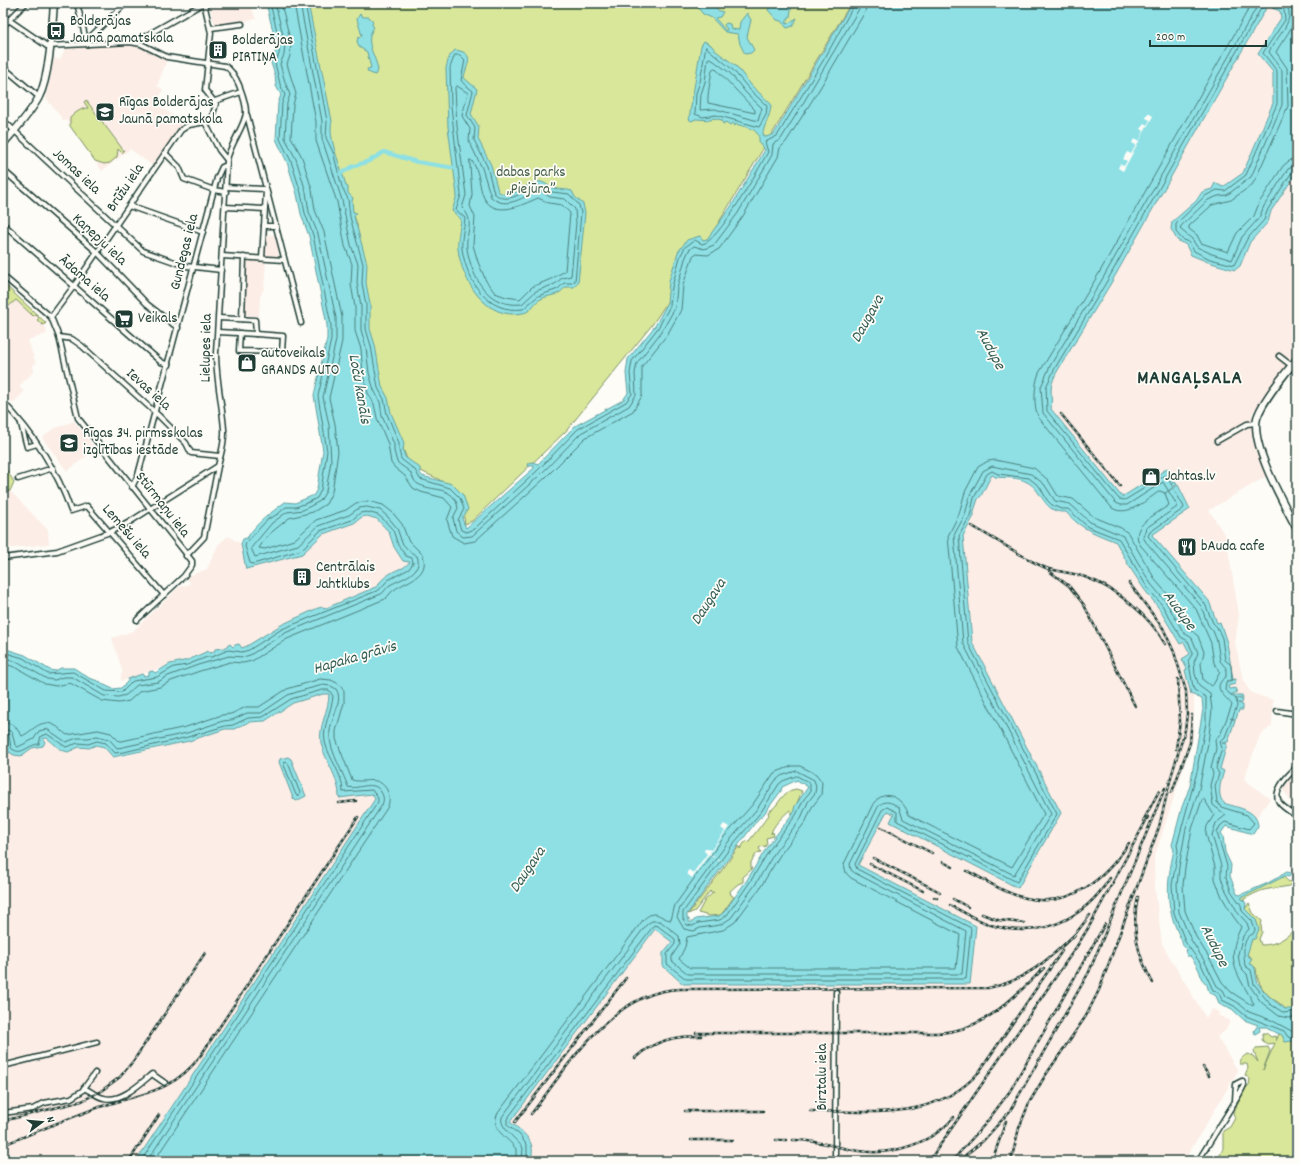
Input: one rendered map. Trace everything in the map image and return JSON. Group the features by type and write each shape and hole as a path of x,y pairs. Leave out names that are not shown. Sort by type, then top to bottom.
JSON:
{"main road":[{"path":"3,144 39,97 50,46 54,3"},
{"path":"1297,360 1261,409 1256,423 1257,434 1267,469 1295,521 1297,529"}],"street":[{"path":"3,26 26,3"},
{"path":"77,3 87,44"},
{"path":"87,44 90,37 126,3"},
{"path":"3,16 44,45 135,42 204,3 211,28 209,63 205,90 215,101 215,112 206,122 227,163"},
{"path":"211,28 242,24"},
{"path":"135,42 167,57 209,63 228,68 235,76 242,92 301,323"},
{"path":"3,67 39,97"},
{"path":"215,101 242,92"},
{"name":"Lielupes iela","path":"186,556 204,537 224,430 216,375 227,163 231,145 247,113"},
{"name":"Jomas iela","path":"3,120 147,253 194,268 221,270"},
{"name":"Brūžu iela","path":"51,318 178,133 185,127 206,122"},
{"path":"165,153 179,167 184,179 214,190 226,192"},
{"name":"Gundegas iela","path":"132,487 138,475 169,365 214,190 222,167 227,163"},
{"name":"Kaņepju iela","path":"3,170 97,252 147,304 178,328"},
{"path":"226,187 266,190"},
{"path":"262,258 266,190"},
{"path":"129,206 203,232"},
{"path":"225,207 265,209"},
{"name":"Ādama iela","path":"3,224 161,362 169,365"},
{"path":"264,226 276,226"},
{"path":"222,256 284,260"},
{"path":"242,319 244,257"},
{"name":"Stūrmaņu iela","path":"3,276 51,318 58,337 78,418 186,556 192,561 190,569 137,620"},
{"path":"219,318 255,320 256,334"},
{"path":"218,332 283,336 282,352 239,351 240,334"},
{"name":"Ievas iela","path":"58,337 72,340 82,346 156,412 186,443 191,453 220,456"},
{"path":"1280,356 1292,366"},
{"name":"Lemešu iela","path":"3,402 37,444 53,468 71,511 87,506 164,595"},
{"path":"20,422 27,447 37,444"},
{"path":"1217,441 1247,424 1256,423"},
{"path":"3,558 57,551 110,532 218,466"},
{"path":"18,479 53,468"},
{"path":"1277,711 1297,714"},
{"path":"1297,768 1283,783 1277,796 1281,805 1297,816"},
{"name":"Birztalu iela","path":"835,1161 836,992"},
{"path":"3,1066 97,1042"},
{"path":"3,1113 33,1109 44,1103 65,1100 75,1096 84,1088 95,1073"},
{"path":"84,1088 102,1098 110,1100 122,1096 152,1074 165,1083"},
{"path":"1198,1161 1235,1100"}],"shaded area":[{"path":"209,3 260,3 251,7 256,19 215,26"},
{"path":"1269,3 1275,3 1273,8 1280,11 1281,18 1258,54 1273,72 1273,103 1243,173 1222,187 1202,192 1190,205 1176,238 1197,257 1208,262 1227,269 1240,266 1250,242 1268,222 1271,211 1297,172 1297,356 1252,413 1267,476 1209,510 1226,537 1239,615 1235,643 1243,680 1251,693 1273,700 1272,726 1260,735 1244,779 1270,799 1256,818 1249,811 1224,803 1220,797 1219,786 1224,771 1220,769 1227,744 1222,744 1222,742 1230,735 1235,721 1229,718 1239,714 1239,710 1242,710 1243,706 1238,704 1237,699 1242,695 1231,695 1236,688 1229,689 1228,686 1235,684 1235,679 1226,681 1233,679 1225,636 1219,622 1217,623 1209,601 1152,535 1190,509 1179,491 1164,495 1176,485 1172,485 1168,468 1122,497 1051,409 1052,398 1050,392 1052,381 1058,370 1111,283"},
{"name":"Rīgas Bolderājas Jaunā pamatskola","path":"130,43 167,60 157,86 163,89 157,105 183,122 153,166 130,149 102,171 66,120 64,121 46,98 54,58 60,60 65,49"},
{"path":"265,235 277,235 279,258 263,257"},
{"path":"245,259 266,260 264,288 260,297 259,316 243,315"},
{"path":"3,283 47,323 45,326 47,334 28,340 36,364 33,365 34,371 19,386 24,392 13,403 3,393"},
{"name":"Rīgas 34. pirmsskolas izglītības iestāde","path":"74,421 96,449 67,471 42,438 53,429"},
{"path":"993,474 999,478 1027,482 1037,490 1044,503 1049,508 1061,513 1066,512 1073,521 1116,542 1144,589 1158,607 1180,644 1184,642 1190,654 1187,669 1191,693 1194,694 1194,735 1154,859 1155,890 1162,944 1206,1018 1212,1009 1219,1012 1218,1015 1230,1021 1226,1030 1217,1037 1238,1071 1184,1161 531,1161 531,1154 523,1133 510,1122 655,929 672,942 663,953 683,984 970,984 976,926 858,865 887,811 894,814 891,822 1061,814 972,642 963,536 974,516 978,499"},
{"path":"10,491 48,530 49,544 3,549 3,492"},
{"path":"362,517 372,517 382,523 389,532 394,547 403,560 409,560 407,566 386,576 378,586 324,609 310,612 281,625 247,646 242,648 239,644 232,646 230,644 224,648 215,649 214,652 176,663 175,662 121,681 121,674 123,673 112,638 133,631 179,587 190,584 187,577 207,569 218,545 228,536 241,544 246,569 248,569 302,554 323,534 354,523"},
{"path":"323,694 329,694 321,742 339,789 339,798 372,794 375,800 136,1161 3,1161 3,736 5,737 6,745 26,753 32,748 39,748 43,739 47,738 51,743 68,752 79,747 89,748 96,745 104,747 113,757 125,756 189,741 226,729 234,729 249,722 260,723 270,719 293,703"},
{"path":"1297,771 1296,809 1283,790 1293,773"}],"green space":[{"name":"dabas parks „Piejūra”","path":"306,3 851,3 704,247 652,325 566,431 472,521 465,524 460,493 438,479 410,466 378,388 370,348 357,225 327,128"},
{"path":"86,100 124,151 122,153 118,149 117,157 110,163 104,164 95,161 70,126 70,118 81,110 88,108 84,102"},
{"path":"3,283 46,323 43,325 37,320 39,318 36,314 33,316 16,300 3,311"},
{"path":"3,464 14,482 10,491 3,492"},
{"path":"796,789 802,791 793,813 791,813 790,810 776,824 771,834 773,832 774,836 766,838 767,843 765,847 763,846 759,848 761,852 757,853 751,862 752,869 743,877 743,882 738,884 730,891 731,895 734,897 721,915 710,916 698,913 705,900 714,892 711,893 710,891 695,911 688,914 739,846 740,849 745,842 749,841 769,815 768,812 787,793"},
{"path":"1284,876 1288,881 1297,882 1287,886 1259,892 1244,899 1244,902 1241,900 1241,897"},
{"path":"1249,903 1253,913 1262,921 1262,932 1259,939 1261,945 1272,944 1281,940 1297,927 1297,1161 1217,1161 1223,1149 1223,1131 1230,1127 1235,1118 1233,1113 1249,1085 1250,1079 1245,1075 1248,1068 1247,1064 1240,1064 1241,1059 1248,1054 1253,1056 1258,1062 1254,1052 1256,1048 1268,1047 1270,1051 1263,1070 1275,1043 1267,1044 1262,1040 1263,1033 1266,1033 1271,1037 1275,1036 1276,1041 1289,1010 1266,993 1258,979 1256,968 1249,964 1251,957 1247,955 1249,946 1258,927 1256,920 1245,909"}],"water":[{"path":"266,3 308,3 332,121 331,128 333,144 346,186 348,187 348,193 353,198 353,212 357,213 354,216 367,264 366,283 370,304 370,329 375,345 382,387 388,398 391,413 404,443 403,450 405,457 420,468 420,473 422,476 452,484 463,495 468,509 462,519 466,528 534,468 534,466 528,466 529,463 533,462 538,464 575,426 623,400 628,393 626,373 628,359 655,326 667,304 669,281 678,252 687,240 700,236 703,240 707,239 730,208 765,150 761,144 759,144 758,135 756,132 749,128 736,124 735,126 733,123 730,125 726,122 723,124 722,120 713,118 711,120 696,119 691,121 689,119 701,46 704,41 736,66 752,86 771,104 770,113 763,132 763,135 766,137 774,134 852,3 1269,3 1111,283 1058,370 1051,386 1051,409 1122,497 1168,468 1174,481 1172,484 1175,482 1177,484 1164,494 1178,485 1190,509 1152,535 1209,601 1217,623 1220,622 1227,643 1233,679 1226,681 1236,679 1235,684 1228,686 1229,689 1236,688 1237,692 1231,695 1242,695 1243,698 1237,698 1243,700 1242,703 1238,703 1243,705 1243,710 1239,710 1236,719 1230,718 1235,720 1228,742 1222,743 1227,744 1220,769 1224,771 1220,796 1224,803 1246,810 1254,816 1257,820 1258,826 1253,834 1226,826 1221,833 1223,836 1225,852 1231,865 1230,876 1237,894 1240,895 1268,883 1287,872 1291,873 1289,877 1285,876 1241,898 1246,903 1245,909 1256,920 1259,929 1255,939 1252,939 1247,955 1252,959 1249,964 1253,965 1258,983 1267,995 1285,1009 1297,1009 1297,1043 1292,1041 1285,1042 1282,1035 1270,1030 1267,1027 1259,1027 1260,1031 1255,1034 1254,1031 1258,1025 1244,1020 1232,1009 1219,1003 1216,996 1209,992 1207,985 1201,978 1199,969 1190,956 1187,956 1185,950 1187,949 1182,944 1172,917 1168,896 1168,885 1174,850 1172,845 1182,807 1190,786 1203,709 1202,699 1191,694 1185,670 1187,669 1182,659 1190,654 1184,642 1180,644 1158,607 1129,566 1116,542 1083,527 1066,512 1058,512 1052,509 1044,501 1037,490 1027,482 1016,478 995,477 993,475 978,499 974,516 963,536 972,642 1061,813 1018,888 890,822 894,814 887,811 858,865 976,926 970,984 683,984 663,966 663,953 672,942 655,929 510,1122 524,1133 529,1140 532,1150 531,1161 136,1161 375,799 372,794 339,798 339,791 335,777 323,750 320,737 329,700 329,694 323,694 293,703 265,721 249,722 234,729 225,729 189,741 113,757 104,747 96,745 89,748 79,747 68,752 61,750 47,738 43,739 45,742 43,746 32,748 21,756 14,755 7,751 5,738 3,736 3,648 25,655 50,670 55,671 61,668 74,668 89,678 101,682 102,684 113,689 121,688 128,681 128,679 142,674 144,676 149,675 149,672 153,671 155,673 170,664 188,660 208,651 209,653 214,652 215,649 224,648 230,644 233,647 239,644 242,648 247,646 281,625 318,608 324,607 324,609 378,586 381,580 385,577 392,572 403,568 410,562 403,561 394,547 389,532 377,519 367,516 362,517 354,523 323,534 302,554 246,569 241,544 243,539 247,538 260,522 285,502 295,503 314,495 317,489 323,451 314,395 327,339 327,325 309,236 301,214 297,194 287,162 276,139 278,103 281,95 276,86 275,75 271,63 275,53 276,43","holes":["797,780 808,787 795,806 793,813 767,847 747,880 724,912 719,916 695,919 693,922 689,922 689,919 687,919 687,914 758,819 763,815 781,791 782,787"]},
{"path":"694,3 716,3 717,10 723,12 720,17 715,18 726,31 727,29 724,25 726,23 730,24 731,29 739,30 740,22 747,13 751,20 747,37 754,50 751,53 745,54 740,44 738,34 725,32 712,18 703,14"},
{"path":"769,3 792,3 790,17 785,23 787,24 797,18 793,26 787,28 781,21 777,20 768,10 770,6"},
{"path":"1275,3 1297,3 1297,172 1271,211 1268,222 1250,242 1240,266 1235,270 1191,255 1186,245 1177,240 1171,229 1172,222 1196,201 1202,192 1212,189 1215,183 1223,187 1243,173 1273,103 1273,72 1258,54 1281,18 1280,11 1272,8"},
{"path":"360,14 363,17 369,17 373,21 372,25 374,27 371,33 370,44 378,70 375,75 368,72 367,69 371,68 367,52 359,47 357,41 358,38 362,36 357,19"},
{"path":"455,50 466,54 468,57 464,78 477,89 471,114 479,127 478,139 491,165 498,191 503,194 508,194 536,182 541,182 553,188 572,191 575,197 583,204 585,213 578,283 574,287 566,287 559,293 541,299 530,310 523,313 510,314 498,311 487,305 478,296 471,285 460,261 458,238 461,219 452,211 457,195 448,127 446,68 449,57"},
{"path":"288,757 291,759 306,796 296,801 293,798 279,762 280,759"}],"pier":[{"path":"1148,113 1153,116 1123,171 1118,168 1120,164 1124,166 1127,161 1123,159 1127,152 1131,154 1136,145 1132,143 1134,139 1139,141 1144,131 1141,129 1144,123 1147,125 1150,120 1146,118"},
{"path":"724,824 729,827 710,853 726,865 709,854 692,878 687,874 687,872 689,870 693,873 707,854 704,851 705,848 711,850 725,831 721,828"}],"waterway":[{"path":"340,174 352,167 369,161 384,152 417,162 455,168"}],"railway":[{"path":"1061,414 1120,486"},
{"path":"972,526 1028,559"},
{"path":"1024,557 1046,568 1081,576 1108,588 1141,613 1151,623 1165,644"},
{"path":"1049,571 1069,586 1084,605 1135,706"},
{"path":"1011,1161 1019,1128 1029,1103 1045,1076 1086,1016 1099,990 1159,827 1171,777 1185,730 1187,714 1186,691 1174,652 1163,628 1129,583"},
{"path":"1176,749 1180,721 1178,679"},
{"path":"1172,792 1190,743 1192,715"},
{"path":"958,1161 983,1141 1010,1111 1089,972 1165,788"},
{"path":"1143,821 1159,791"},
{"path":"339,803 356,801"},
{"path":"3,1145 94,1109 139,1096 165,1086 190,1068 201,1055 358,817"},
{"path":"929,1161 1077,946 1090,925 1148,817"},
{"path":"881,827 932,853"},
{"path":"967,871 1003,890 1018,896 1042,900 1058,899 1072,895 1086,888 1098,879 1110,868 1129,843"},
{"path":"873,858 940,892"},
{"path":"943,862 953,867"},
{"path":"870,864 923,891"},
{"path":"950,905 991,925 1009,929 1026,930 1043,928 1059,923 1087,905 1099,893 1110,878"},
{"path":"1138,897 1135,930 1139,952 1147,973 1153,983"},
{"path":"953,899 968,907"},
{"path":"982,914 998,920 1024,923"},
{"path":"1073,937 1090,915"},
{"path":"952,1161 986,1123 1010,1091 1105,924"},
{"path":"531,1114 577,1053 594,1034 633,1002 656,993 680,989 988,988 1001,985 1025,975 1047,960 1076,933"},
{"path":"810,1111 878,1112 900,1110 922,1106 942,1099 962,1088 979,1072 1062,951"},
{"path":"3,1121 82,1101 101,1091 120,1077 134,1060 205,953"},
{"path":"696,1033 937,1033 954,1031 983,1020 996,1011 1008,1002 1044,968"},
{"path":"515,1122 626,978"},
{"path":"635,1058 650,1047 666,1040 701,1036"},
{"path":"1203,1067 1209,1076"},
{"path":"685,1111 763,1111"},
{"path":"129,1161 159,1115"},
{"path":"793,1140 818,1142 859,1151 885,1151 911,1146 923,1141 935,1134 954,1117"},
{"path":"992,1161 1006,1121"},
{"path":"691,1140 733,1140"},
{"path":"776,1140 786,1140"}],"place":[{"name":"Bolderājas Jaunā pamatskola","path":"56,31"},
{"name":"Bolderājas PIRTIŅA","path":"218,50"},
{"name":"Rīgas Bolderājas Jaunā pamatskola","path":"105,112"},
{"name":"Veikals","path":"124,319"},
{"name":"autoveikals GRANDS AUTO","path":"247,363"},
{"name":"Rīgas 34. pirmsskolas izglītības iestāde","path":"69,443"},
{"name":"Jahtas.lv","path":"1151,477"},
{"name":"bAuda cafe","path":"1187,547"},
{"name":"Centrālais Jahtklubs","path":"302,577"}],"district":[{"name":"MANGAĻSALA","path":"1190,379"}],"water label":[{"name":"Daugava","path":"868,319"},
{"name":"Audupe","path":"990,349"},
{"name":"Loču kanāls","path":"359,389"},
{"name":"Daugava","path":"709,602"},
{"name":"Audupe","path":"1179,611"},
{"name":"Hapaka grāvis","path":"355,658"},
{"name":"Daugava","path":"528,870"},
{"name":"Audupe","path":"1214,946"}]}
